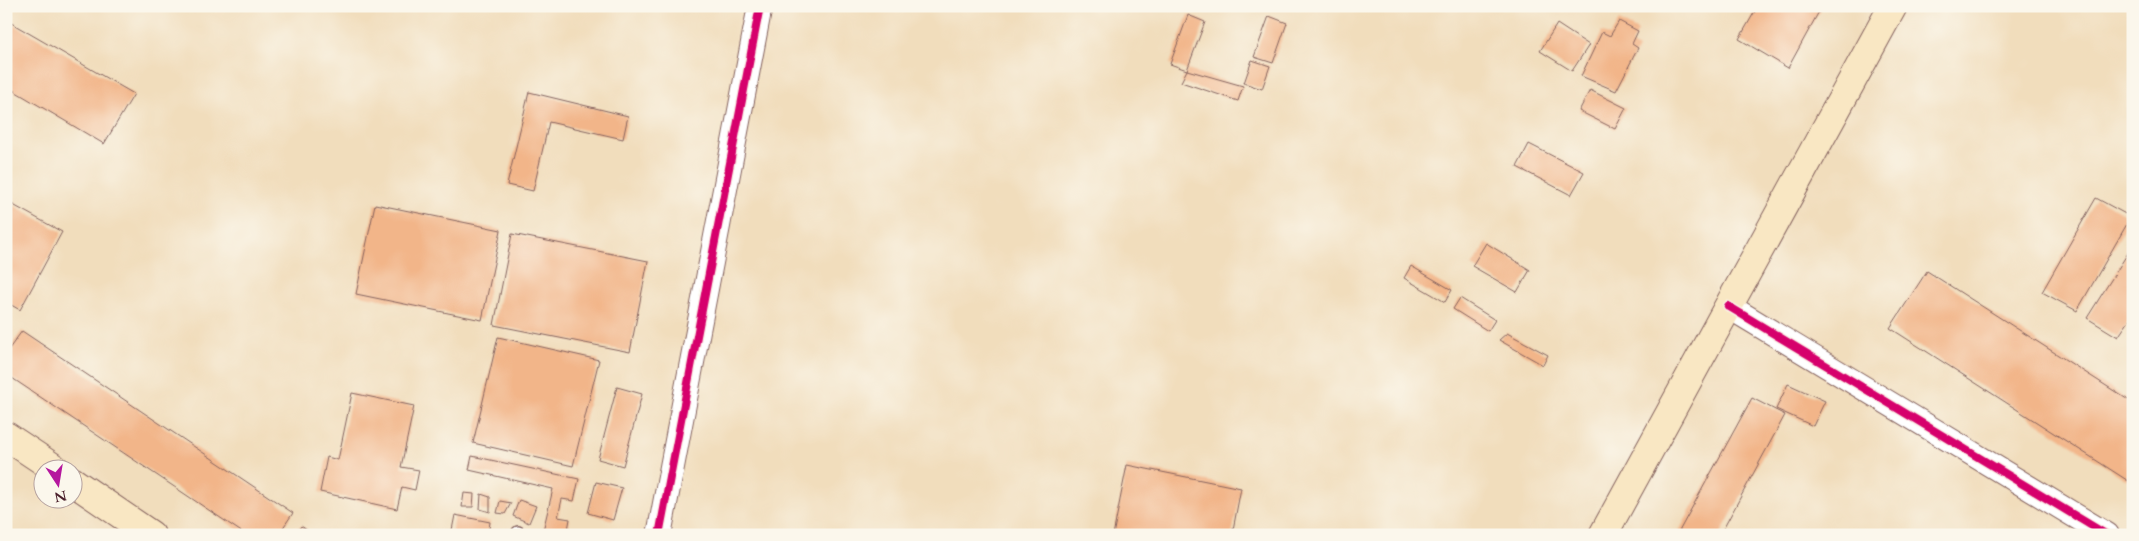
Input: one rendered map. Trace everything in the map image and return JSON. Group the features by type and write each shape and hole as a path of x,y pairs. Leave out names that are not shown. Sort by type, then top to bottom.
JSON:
{"main road":[{"path":"1603,535 1893,6"},
{"path":"6,436 39,458"},
{"path":"82,488 145,533"}],"street":[{"path":"659,535 760,6"},
{"path":"1728,306 2107,535"}],"building":[{"path":"1758,6 1822,6 1788,68 1739,39"},
{"path":"1188,15 1205,22 1187,70 1170,64"},
{"path":"1269,16 1287,23 1273,63 1254,57"},
{"path":"6,20 134,94 104,144 6,86"},
{"path":"1619,21 1638,31 1632,44 1638,48 1616,91 1581,76 1602,32 1610,36"},
{"path":"1557,24 1589,45 1572,71 1540,51"},
{"path":"1252,60 1270,66 1262,89 1244,83"},
{"path":"1187,70 1243,86 1238,101 1181,82"},
{"path":"1590,90 1626,108 1615,129 1579,111"},
{"path":"529,92 628,116 623,139 549,122 533,191 507,185"},
{"path":"1529,144 1584,172 1571,195 1517,167"},
{"path":"2096,198 2131,217 2077,311 2042,292"},
{"path":"6,201 62,232 20,310 6,302"},
{"path":"375,204 501,230 482,320 356,294"},
{"path":"512,234 648,261 630,352 494,325"},
{"path":"1486,243 1530,270 1517,292 1472,266"},
{"path":"2133,245 2133,315 2118,337 2087,318"},
{"path":"1411,266 1452,290 1445,302 1404,278"},
{"path":"1927,271 2133,403 2133,484 1890,328"},
{"path":"1460,298 1495,320 1488,331 1453,309"},
{"path":"22,331 293,513 278,535 246,535 6,374 6,353"},
{"path":"1507,333 1548,355 1543,365 1499,340"},
{"path":"498,337 599,360 573,466 473,443"},
{"path":"1788,384 1825,401 1813,426 1776,409"},
{"path":"617,387 642,394 623,466 598,459"},
{"path":"352,393 414,406 401,467 419,470 415,490 402,487 397,509 320,492 327,457 338,460"},
{"path":"1752,398 1785,415 1720,535 1677,535"},
{"path":"472,456 579,479 574,501 562,499 558,517 570,519 567,535 542,535 553,489 469,470"},
{"path":"1127,465 1241,488 1232,535 1113,535"},
{"path":"596,482 622,488 613,520 588,513"},
{"path":"464,493 474,494 473,507 462,507"},
{"path":"481,494 490,497 490,512 480,509"},
{"path":"519,500 536,506 529,523 513,516"},
{"path":"500,501 511,503 505,514 497,513"},
{"path":"455,515 490,522 488,535 451,535"},
{"path":"301,526 314,535 295,535"}],"cycle path":[{"path":"659,535 760,6"},
{"path":"1728,306 2107,535"}]}
